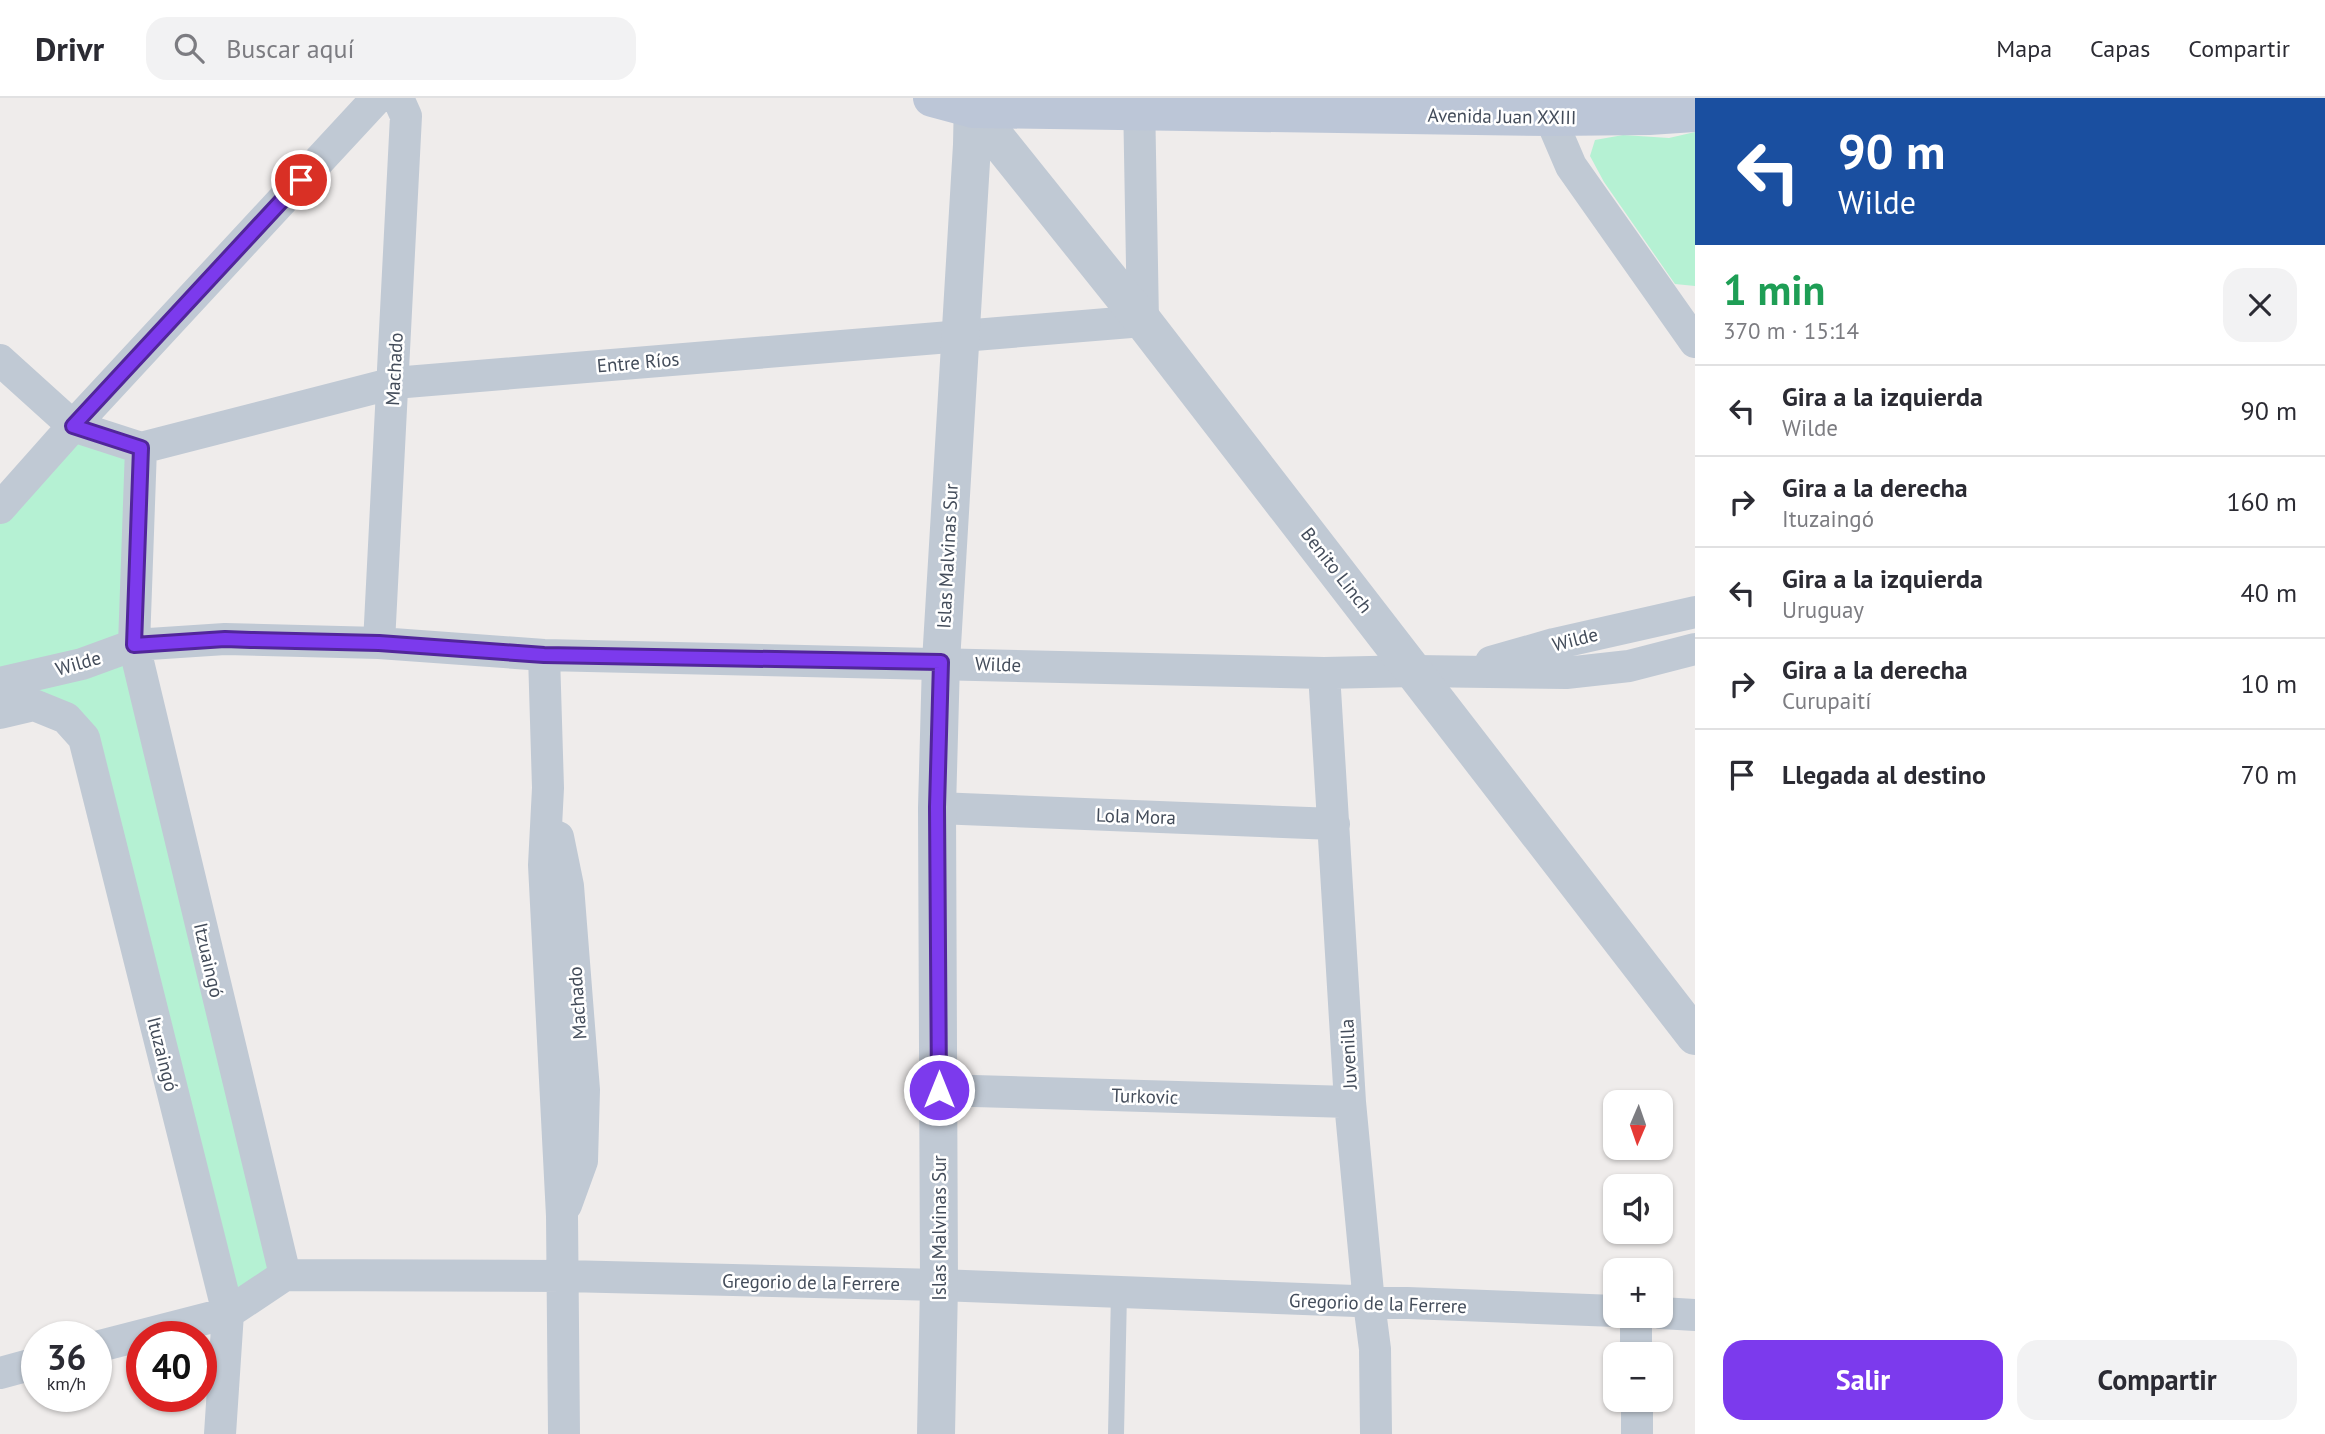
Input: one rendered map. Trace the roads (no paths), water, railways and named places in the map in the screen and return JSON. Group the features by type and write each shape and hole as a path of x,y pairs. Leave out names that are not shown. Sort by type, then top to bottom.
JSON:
{"main road":[{"name":"Avenida Juan XXIII","path":"932,98 973,103 1550,108 1649,116 1695,113"}],"street":[{"path":"0,508 377,98"},
{"name":"Machado","path":"379,643 406,116 398,98"},
{"name":"Benito Linch","path":"973,103 1695,1036"},
{"name":"Islas Malvinas Sur","path":"936,1434 939,1285 937,807 941,662 973,103"},
{"path":"1139,105 1143,321"},
{"path":"1550,108 1571,166 1692,332"},
{"name":"Entre Ríos","path":"141,448 394,383 960,334 1143,321"},
{"path":"0,360 73,426 141,448 134,645"},
{"name":"Wilde","path":"1456,671 1553,644 1695,612"},
{"name":"Wilde","path":"0,683 82,664 134,645 225,639 379,643 544,655 941,662 1324,673 1566,673 1629,666 1695,649"},
{"name":"Itzuaingó","path":"134,645 285,1275"},
{"name":"Machado","path":"544,655 548,788 544,865 562,1216 564,1434"},
{"name":"Juvenilla","path":"1324,673 1350,1102 1375,1349 1376,1434"},
{"name":"Ituzaingó","path":"0,713 34,705 66,718 84,738 228,1313 220,1434"},
{"name":"Lola Mora","path":"937,807 1334,824"},
{"name":"Turkovic","path":"939,1090 1350,1102"},
{"path":"112,1343 228,1313 285,1275"},
{"name":"Gregorio de la Ferrere","path":"285,1275 564,1276 939,1285 1603,1311"},
{"path":"1673,1314 1695,1315"},
{"path":"0,1373 21,1367"},
{"path":"1637,1412 1637,1434"}],"lane":[{"path":"1116,1434 1119,1293"}]}
